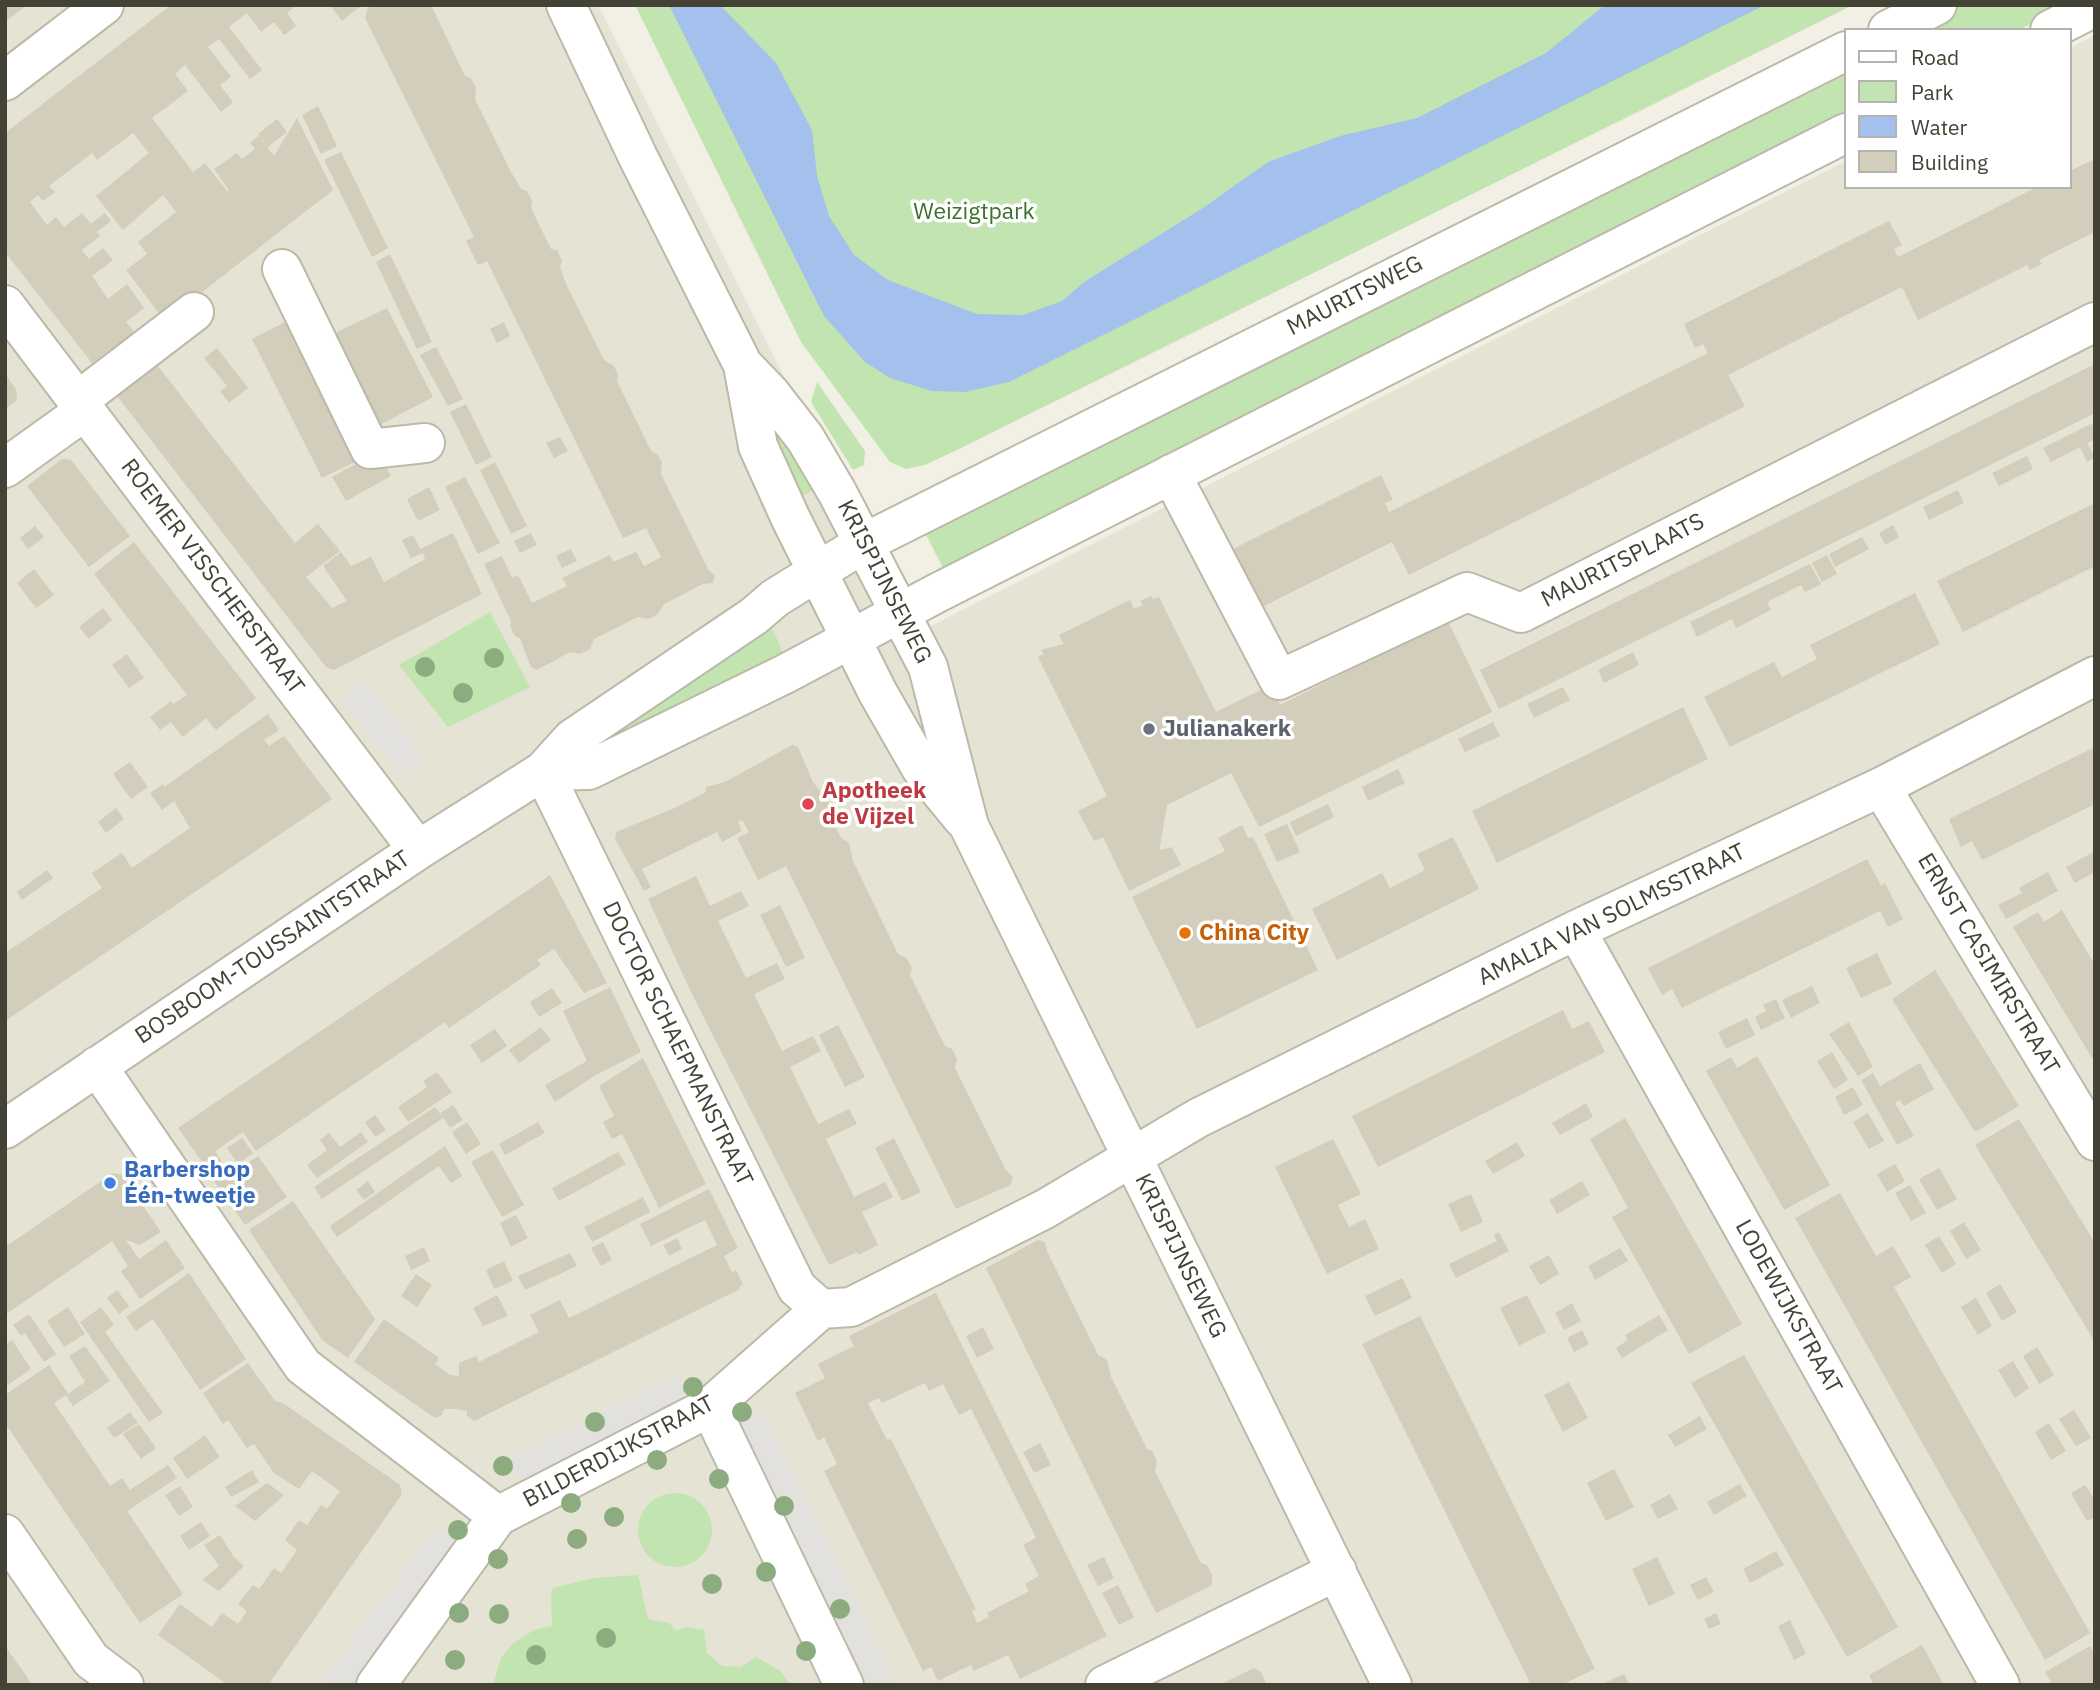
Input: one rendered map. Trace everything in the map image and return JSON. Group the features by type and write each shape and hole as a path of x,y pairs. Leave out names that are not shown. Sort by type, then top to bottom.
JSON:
{"street":[{"path":"5,82 104,5"},
{"name":"KRISPIJNSEWEG","path":"566,5 638,158 743,365 758,446 850,639 921,768 969,826"},
{"path":"1892,28 1937,5"},
{"path":"2054,28 2095,7"},
{"name":"MAURITSWEG","path":"864,542 1844,52"},
{"path":"543,771 589,770 1844,134"},
{"path":"282,269 370,449 425,443"},
{"name":"ROEMER VISSCHERSTRAAT","path":"5,305 418,850"},
{"path":"5,468 194,312"},
{"name":"MAURITSPLAATS","path":"1171,474 1279,680 1467,592 1521,613 2095,321"},
{"name":"KRISPIJNSEWEG","path":"743,365 770,393 805,438 901,613 933,681 969,826 1392,1685"},
{"name":"BOSBOOM-TOUSSAINTSTRAAT","path":"10,1117 97,1066 418,850 543,771 572,739 817,571 864,542"},
{"name":"AMALIA VAN SOLMSSTRAAT","path":"1132,1158 1198,1118 1576,930 1881,787 2095,676"},
{"name":"DOCTOR SCHAEPMANSTRAAT","path":"543,771 797,1288 821,1309"},
{"name":"ERNST CASIMIRSTRAAT","path":"1881,787 2095,1141"},
{"name":"LODEWIJKSTRAAT","path":"1576,930 2000,1685"},
{"path":"97,1066 303,1366 498,1516"},
{"path":"821,1309 851,1307 1045,1209 1132,1158"},
{"name":"BILDERDIJKSTRAAT","path":"376,1685 498,1516 710,1407 821,1309"},
{"path":"710,1407 844,1685"},
{"path":"5,1534 91,1660 124,1685"},
{"path":"1105,1685 1337,1571"}],"shaded area":[{"path":"5,5 598,5 913,635 1844,162 1844,189 2072,189 2072,47 2095,35 2095,1685 5,1685"},
{"path":"365,681 424,757 401,775 341,699"},
{"path":"681,1373 693,1396 520,1482 508,1459"},
{"path":"763,1410 899,1685 866,1685 736,1423"},
{"path":"437,1526 462,1545 359,1685 319,1685"}],"green space":[{"name":"Weizigtpark","path":"635,5 1853,5 957,450 925,465 906,469 890,462 801,342"},
{"path":"1956,5 2068,5 2023,28 1911,28"},
{"path":"1844,61 1844,118 943,568 921,525"},
{"path":"817,382 865,451 864,465 853,470 811,402"},
{"path":"761,394 821,486 796,499"},
{"path":"490,612 530,687 448,727 399,665"},
{"path":"770,623 787,662 582,760 569,751"},
{"path":"675,1493 696,1499 706,1509 712,1530 706,1551 696,1561 675,1567 654,1561 644,1551 638,1530 644,1509 654,1499"},
{"path":"638,1575 648,1619 669,1623 676,1631 686,1627 704,1630 707,1653 722,1666 741,1667 756,1657 779,1670 791,1685 493,1685 501,1658 512,1644 534,1630 552,1626 553,1588 593,1578"}],"water":[{"path":"669,5 720,5 776,63 812,130 817,176 829,216 854,255 888,280 977,314 1023,315 1062,301 1084,282 1203,208 1268,162 1340,136 1417,118 1546,53 1605,5 1765,5 1009,382 965,392 932,391 890,378 865,362 824,316"}],"building":[{"path":"5,5 27,5 5,22"},
{"path":"171,5 297,5 287,13 296,26 284,35 274,22 261,32 247,13 229,27 262,70 250,79 219,39 208,47 231,77 220,85 233,102 221,112 185,65 175,74 188,91 152,118 193,172 205,163 227,191 229,190 214,169 237,153 242,159 255,149 250,143 259,136 274,156 297,118 333,190 165,321 126,270 147,254 138,242 176,212 163,195 123,230 96,196 149,153 133,133 97,160 92,153 49,186 55,192 43,201 38,195 30,202 47,225 56,217 64,227 82,213 91,224 105,213 111,221 97,232 100,236 82,250 89,259 103,248 113,260 92,276 108,299 127,284 144,308 126,322 134,332 92,363 5,252 5,133"},
{"path":"330,5 362,5 342,21"},
{"path":"375,5 431,5 465,76 471,78 476,88 475,99 511,172 521,189 527,191 532,201 531,208 551,249 557,250 567,286 604,360 614,366 618,375 617,381 651,451 658,455 662,463 661,474 708,569 715,576 713,583 703,584 664,604 658,614 649,619 638,617 594,639 590,649 580,654 570,652 537,670 531,667 520,638 515,636 510,626 511,621 484,564 502,556 512,578 518,575 532,603 567,586 562,578 610,555 613,562 636,552 644,566 661,557 646,528 623,538 487,261 478,265 466,241 474,237 365,18 368,8"},
{"path":"318,106 337,146 321,154 302,115"},
{"path":"277,119 287,132 268,147 258,134"},
{"path":"341,152 388,248 372,257 324,160"},
{"path":"2095,159 2095,232 2039,260 2042,264 2030,270 2027,265 1918,320 1902,287 1728,375 1745,406 1409,575 1392,542 1258,609 1229,551 1381,475 1393,500 1385,503 1389,512 1708,353 1703,344 1695,348 1684,324 1833,249 1889,221 1902,245 1894,249 1898,257 2033,189 2072,189 2072,170"},
{"path":"390,254 432,342 417,349 376,262"},
{"path":"387,308 433,397 372,429 325,338"},
{"path":"295,317 365,457 322,478 252,339"},
{"path":"504,322 510,336 497,343 490,329"},
{"path":"436,347 463,399 448,406 420,355"},
{"path":"217,348 248,388 229,403 220,391 227,386 204,358"},
{"path":"151,357 295,543 318,524 340,551 306,577 332,608 347,601 323,566 341,552 351,566 371,557 384,582 425,559 423,553 411,558 402,540 413,535 420,549 453,533 482,594 334,670 326,667 111,388"},
{"path":"2095,364 2095,413 1499,709 1480,670"},
{"path":"5,374 16,389 17,400 5,409"},
{"path":"466,404 492,457 476,465 450,412"},
{"path":"2095,422 2095,439 2087,443 2095,457 2087,462 2080,447 2051,462 2043,448"},
{"path":"560,437 568,451 554,458 546,443"},
{"path":"378,452 391,476 346,501 332,477"},
{"path":"2027,456 2033,469 1999,486 1992,473"},
{"path":"62,459 71,460 130,536 89,567 27,486"},
{"path":"495,462 527,526 511,534 480,470"},
{"path":"465,477 500,543 478,554 445,487"},
{"path":"429,487 440,510 418,521 407,499"},
{"path":"1958,490 1964,503 1929,520 1923,507"},
{"path":"2095,503 2095,566 1963,632 1937,581"},
{"path":"1893,525 1899,537 1885,545 1879,533"},
{"path":"35,526 44,537 28,549 20,538"},
{"path":"531,533 537,545 520,553 514,541"},
{"path":"1862,537 1869,549 1835,567 1829,554"},
{"path":"134,542 256,698 216,730 206,718 183,737 171,722 160,730 150,717 171,701 173,704 187,695 94,574"},
{"path":"571,549 577,561 562,568 556,556"},
{"path":"1827,555 1837,574 1822,582 1812,563"},
{"path":"1810,564 1821,584 1805,592 1801,585 1767,602 1771,610 1736,628 1732,619 1697,637 1690,622"},
{"path":"34,569 54,595 36,608 17,583"},
{"path":"1915,593 1940,644 1730,747 1704,697 1774,662 1782,677 1817,659 1810,645"},
{"path":"1151,596 1153,599 1159,597 1216,712 1271,685 1280,705 1448,621 1492,712 1259,827 1231,773 1167,805 1160,847 1161,850 1172,847 1181,865 1129,891 1103,837 1094,841 1078,811 1107,796 1038,657 1044,654 1041,650 1064,644 1059,635 1130,600 1134,609 1143,605 1140,601"},
{"path":"103,608 112,620 89,639 79,627"},
{"path":"1633,652 1639,665 1604,683 1598,670"},
{"path":"127,654 144,678 129,688 112,665"},
{"path":"1563,687 1570,700 1534,718 1527,704"},
{"path":"1683,707 1708,759 1497,863 1472,811"},
{"path":"268,714 279,730 264,740 269,746 284,736 332,799 5,1021 5,953 102,888 92,873 122,853 132,868 190,828 174,801 162,810 150,793 163,784 164,787"},
{"path":"1493,722 1500,736 1465,752 1458,739"},
{"path":"792,745 798,747 813,782 830,805 830,817 841,838 849,843 853,861 898,954 907,958 912,969 910,975 945,1046 952,1049 957,1059 955,1068 1006,1170 1013,1177 1010,1185 956,1209 786,866 758,880 737,838 749,832 742,820 738,822 742,831 722,842 717,832 642,869 651,887 644,891 615,839 616,832 677,807 706,792 706,787 725,782"},
{"path":"2095,747 2095,804 1982,860 1972,841 1961,847 1949,819"},
{"path":"130,762 148,787 131,799 113,774"},
{"path":"1398,769 1405,783 1368,801 1362,787"},
{"path":"1328,804 1334,817 1296,836 1290,822"},
{"path":"116,808 124,819 106,833 98,822"},
{"path":"1287,824 1300,852 1277,862 1264,834"},
{"path":"1242,825 1248,838 1253,837 1318,970 1197,1029 1132,897 1225,851 1218,838"},
{"path":"1453,837 1479,889 1337,960 1312,909 1382,873 1390,888 1425,870 1417,854"},
{"path":"2095,851 2095,872 2075,883 2066,867"},
{"path":"1867,859 1881,886 1885,883 1903,919 1888,927 1880,911 1682,1008 1672,989 1662,995 1648,968"},
{"path":"47,870 53,878 22,900 17,892"},
{"path":"2048,872 2058,891 2006,919 1998,905 2022,893 2019,888"},
{"path":"550,875 607,983 584,993 554,949 537,960 541,965 449,1028 445,1022 256,1151 243,1132 215,1151 225,1167 212,1176 178,1128"},
{"path":"696,876 710,906 741,891 749,906 718,921 746,978 777,963 785,979 754,994 782,1051 813,1036 821,1051 790,1067 818,1124 849,1109 857,1124 826,1139 854,1197 885,1182 893,1197 862,1212 878,1245 858,1255 857,1252 829,1265 691,992 648,899"},
{"path":"780,905 805,958 786,967 760,915"},
{"path":"2062,910 2095,965 2095,1063 2013,927 2038,912 2044,922"},
{"path":"1877,953 1892,984 1861,998 1846,968"},
{"path":"1935,970 2019,1106 1975,1132 1892,999"},
{"path":"1812,986 1820,1003 1791,1018 1782,1000"},
{"path":"610,987 641,1052 594,1076 555,1102 545,1085 587,1061 563,1011"},
{"path":"552,988 562,1003 539,1017 530,1002"},
{"path":"1776,999 1785,1018 1761,1030 1755,1017 1766,1011 1763,1005"},
{"path":"1563,1010 1572,1029 1589,1021 1605,1052 1378,1167 1352,1116"},
{"path":"1747,1018 1755,1035 1726,1049 1718,1032"},
{"path":"1849,1022 1873,1067 1858,1076 1829,1034"},
{"path":"838,1025 865,1077 845,1087 819,1035"},
{"path":"541,1027 551,1040 519,1063 509,1050"},
{"path":"495,1029 507,1046 482,1063 470,1045"},
{"path":"1832,1052 1848,1080 1834,1089 1817,1061"},
{"path":"1757,1056 1830,1185 1784,1210 1706,1071 1731,1057 1737,1068"},
{"path":"643,1058 706,1184 659,1208 622,1134 612,1139 603,1122 614,1116 599,1086"},
{"path":"1920,1063 1934,1089 1904,1106 1900,1100 1895,1103 1914,1136 1897,1145 1861,1080 1873,1073 1880,1086"},
{"path":"437,1072 452,1092 408,1122 398,1107 427,1087 423,1081"},
{"path":"1853,1087 1863,1105 1844,1115 1835,1097"},
{"path":"1586,1103 1593,1117 1560,1135 1552,1123"},
{"path":"453,1105 463,1120 450,1128 440,1113"},
{"path":"435,1107 443,1118 322,1199 314,1187"},
{"path":"1868,1113 1884,1141 1869,1149 1853,1122"},
{"path":"375,1115 386,1130 375,1137 365,1122"},
{"path":"1625,1118 1742,1324 1689,1354 1612,1217 1628,1208 1590,1139"},
{"path":"2019,1119 2095,1243 2095,1342 1975,1145"},
{"path":"467,1122 481,1144 466,1154 452,1132"},
{"path":"538,1122 545,1133 505,1155 499,1144"},
{"path":"361,1132 368,1142 317,1178 307,1165 327,1150 320,1140 329,1133 340,1147"},
{"path":"242,1138 253,1153 238,1164 227,1148"},
{"path":"894,1138 921,1192 902,1201 875,1148"},
{"path":"1333,1139 1361,1194 1338,1205 1349,1227 1365,1219 1379,1249 1327,1274 1275,1167"},
{"path":"1517,1142 1525,1156 1493,1174 1485,1161"},
{"path":"445,1146 462,1176 451,1183 439,1166 337,1237 330,1226"},
{"path":"493,1150 524,1205 502,1217 471,1162"},
{"path":"618,1152 626,1164 559,1201 552,1188"},
{"path":"258,1156 287,1197 245,1225 214,1181 228,1172 231,1175"},
{"path":"1895,1164 1905,1181 1887,1192 1877,1174"},
{"path":"1939,1168 1957,1199 1937,1210 1919,1179"},
{"path":"113,1173 122,1175 161,1232 140,1245 126,1240 139,1259 166,1240 185,1268 140,1299 121,1271 128,1266 112,1241 5,1315 5,1247"},
{"path":"368,1181 375,1192 364,1200 356,1190"},
{"path":"1582,1181 1590,1195 1557,1214 1549,1200"},
{"path":"1910,1185 1926,1213 1911,1221 1895,1193"},
{"path":"709,1189 738,1248 724,1256 732,1272 736,1270 743,1284 740,1289 474,1421 467,1416 467,1411 455,1409 444,1409 442,1415 435,1418 354,1362 384,1319 439,1358 435,1364 450,1375 459,1376 459,1363 476,1356 479,1362 539,1332 530,1315 560,1300 569,1318 717,1245 705,1220 651,1246 640,1224"},
{"path":"1840,1193 1876,1256 1893,1246 1911,1277 1894,1287 2090,1633 2045,1660 1795,1218"},
{"path":"1471,1194 1483,1222 1461,1232 1448,1204"},
{"path":"643,1197 650,1212 592,1242 584,1227"},
{"path":"293,1201 375,1319 348,1358 322,1340 249,1230"},
{"path":"516,1215 528,1238 511,1247 500,1223"},
{"path":"1964,1222 1981,1250 1966,1259 1950,1231"},
{"path":"1499,1232 1509,1251 1456,1278 1449,1264 1497,1241 1494,1235"},
{"path":"1939,1236 1956,1264 1942,1273 1925,1245"},
{"path":"677,1238 682,1249 669,1256 663,1245"},
{"path":"1038,1240 1045,1242 1098,1355 1107,1360 1111,1377 1147,1449 1152,1451 1157,1461 1155,1471 1201,1563 1207,1565 1212,1575 1212,1585 1156,1613 986,1268"},
{"path":"603,1242 612,1260 601,1266 591,1248"},
{"path":"424,1247 430,1261 411,1270 405,1256"},
{"path":"1620,1248 1628,1261 1595,1280 1588,1266"},
{"path":"570,1253 577,1266 525,1290 518,1276"},
{"path":"1549,1255 1559,1274 1540,1285 1529,1266"},
{"path":"504,1261 513,1281 494,1289 486,1270"},
{"path":"189,1273 246,1359 200,1390 153,1319 136,1331 126,1317"},
{"path":"416,1274 432,1285 417,1307 401,1296"},
{"path":"1402,1278 1412,1298 1375,1316 1365,1296"},
{"path":"2000,1284 2017,1312 2002,1321 1986,1293"},
{"path":"117,1290 129,1306 119,1314 107,1298"},
{"path":"936,1293 1107,1636 1020,1679 1008,1655 974,1671 971,1665 938,1681 931,1667 923,1671 824,1471 837,1464 824,1437 818,1441 795,1393 825,1378 818,1364 854,1346 849,1336","holes":["925,1383 929,1391 943,1384 959,1415 971,1409 1036,1538 1023,1545 1039,1576 1025,1584 1029,1591 987,1613 989,1617 977,1623 972,1611 976,1609 891,1439 887,1440 868,1403 879,1398 882,1403"]},
{"path":"497,1295 508,1316 483,1326 473,1308"},
{"path":"1527,1295 1546,1332 1519,1346 1500,1308"},
{"path":"1976,1298 1992,1326 1978,1335 1961,1307"},
{"path":"1572,1303 1581,1321 1564,1330 1555,1313"},
{"path":"68,1307 85,1334 64,1347 47,1321"},
{"path":"101,1307 114,1325 105,1332 163,1413 149,1422 80,1322"},
{"path":"29,1314 56,1354 44,1362 25,1333 21,1336 13,1325"},
{"path":"1659,1315 1668,1330 1622,1358 1616,1348 1628,1340 1625,1335"},
{"path":"1420,1316 1595,1669 1561,1685 1531,1685 1362,1344"},
{"path":"983,1327 994,1349 977,1358 966,1336"},
{"path":"1582,1330 1589,1344 1574,1352 1567,1338"},
{"path":"12,1340 31,1369 5,1387 5,1345"},
{"path":"85,1346 110,1381 73,1406 66,1395 54,1403 110,1486 122,1478 130,1490 168,1465 177,1478 127,1511 183,1594 140,1623 5,1423 5,1395 49,1365 68,1394 85,1382 69,1356"},
{"path":"2037,1347 2054,1375 2039,1384 2023,1356"},
{"path":"1744,1355 1898,1627 1847,1657 1691,1383"},
{"path":"2013,1361 2029,1388 2015,1398 1998,1370"},
{"path":"248,1363 275,1401 283,1403 400,1485 402,1494 268,1685 228,1685 158,1635 180,1604 212,1627 222,1613 238,1624 247,1611 238,1604 253,1585 259,1589 274,1568 281,1573 297,1550 285,1540 299,1520 307,1525 321,1505 327,1509 340,1491 312,1471 299,1489 274,1473 254,1444 247,1448 228,1420 223,1424 203,1393"},
{"path":"1569,1382 1588,1418 1563,1432 1544,1395"},
{"path":"2074,1410 2091,1438 2076,1446 2059,1419"},
{"path":"130,1412 138,1423 114,1438 107,1428"},
{"path":"1700,1416 1707,1429 1675,1447 1668,1435"},
{"path":"2049,1423 2066,1451 2051,1460 2035,1432"},
{"path":"139,1424 156,1448 141,1459 123,1434"},
{"path":"205,1435 220,1457 187,1479 173,1458"},
{"path":"1040,1443 1051,1465 1034,1473 1023,1452"},
{"path":"1614,1469 1634,1507 1606,1521 1587,1483"},
{"path":"252,1470 259,1482 231,1497 225,1487"},
{"path":"267,1483 284,1495 255,1521 235,1506"},
{"path":"1740,1484 1747,1496 1714,1515 1707,1502"},
{"path":"2085,1485 2095,1500 2095,1517 2087,1521 2071,1493"},
{"path":"180,1486 193,1507 179,1516 165,1495"},
{"path":"1670,1494 1678,1509 1658,1519 1650,1505"},
{"path":"201,1522 210,1536 189,1550 180,1536"},
{"path":"220,1535 234,1557 244,1566 219,1591 202,1580 219,1566 204,1545"},
{"path":"1776,1551 1784,1565 1750,1583 1743,1569"},
{"path":"1104,1557 1114,1578 1098,1586 1087,1565"},
{"path":"1657,1557 1675,1594 1649,1606 1632,1569"},
{"path":"1706,1577 1714,1592 1698,1600 1690,1585"},
{"path":"1118,1585 1134,1617 1119,1625 1102,1593"},
{"path":"1716,1613 1721,1624 1709,1629 1704,1619"},
{"path":"1790,1620 1806,1654 1794,1660 1778,1626"},
{"path":"1922,1645 1944,1685 1874,1685 1869,1675"},
{"path":"5,1646 25,1674 32,1685 5,1685"},
{"path":"2090,1646 2095,1655 2095,1685 2053,1685 2045,1672"},
{"path":"1254,1668 1261,1672 1267,1685 1219,1685"},
{"path":"1624,1674 1630,1685 1601,1685 1617,1677"}],"place":[{"name":"Julianakerk","path":"1149,729"},
{"name":"Apotheek de Vijzel","path":"808,804"},
{"name":"China City","path":"1185,933"},
{"name":"Barbershop Één-tweetje","path":"110,1183"}]}
